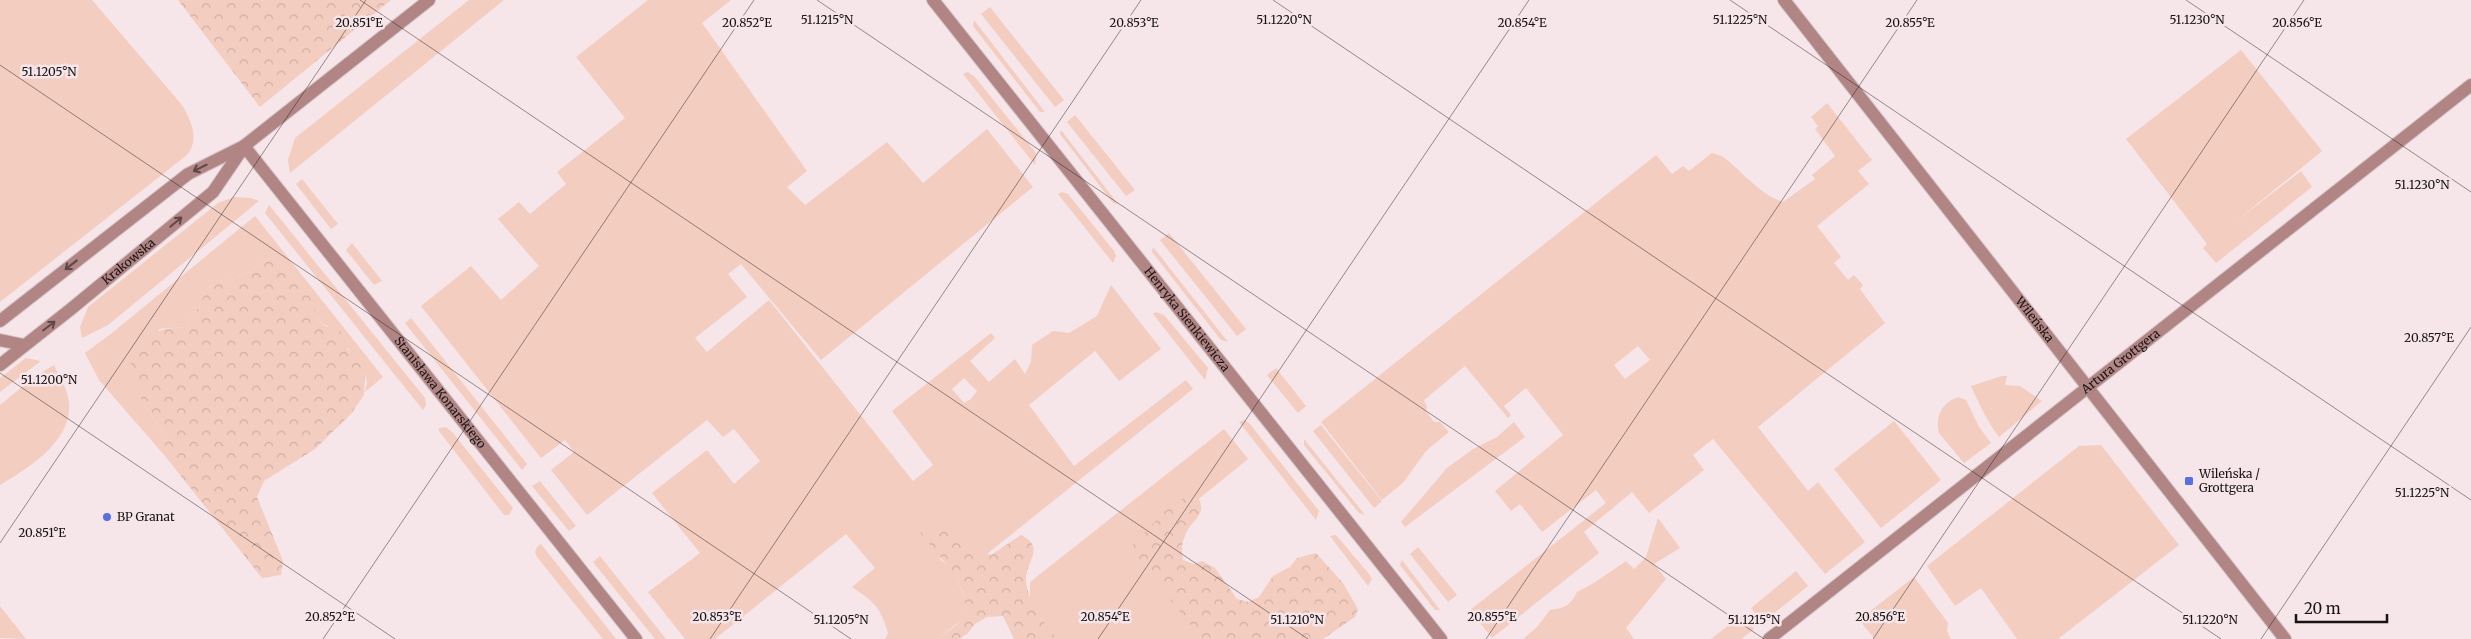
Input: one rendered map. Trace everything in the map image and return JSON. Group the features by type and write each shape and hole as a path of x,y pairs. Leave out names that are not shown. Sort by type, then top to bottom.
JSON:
{"street":[{"name":"Krakowska","path":"0,321 188,174 244,146 429,0"},
{"name":"Henryka Sienkiewicza","path":"933,0 1441,639"},
{"name":"Wileńska","path":"1784,0 2285,639"},
{"name":"Artura Grottgera","path":"1769,639 2471,85"},
{"name":"Krakowska","path":"0,365 71,309 212,192 244,146"},
{"name":"Stanisława Konarskiego","path":"244,146 636,639"},
{"path":"0,340 24,345"}],"green space":[{"path":"0,0 92,0 182,105 191,124 194,136 191,149 187,155 0,302"},
{"path":"178,0 391,0 260,107"},
{"path":"469,0 504,0 290,173 288,160 295,138"},
{"path":"648,0 731,0 702,23 807,171 787,187 805,205 887,142 923,183 987,129 1033,187 821,360 741,264 728,274 747,297 695,338 707,352 769,300 913,481 933,465 892,411 991,333 995,338 970,361 989,382 1015,359 1025,374 1031,362 1032,345 1053,331 1069,333 1097,316 1111,285 1161,349 1119,381 1095,351 1029,405 1074,466 1186,380 1193,389 977,562 939,558 951,569 967,605 963,619 937,639 885,639 888,633 879,611 871,601 852,587 875,568 846,534 715,639 685,639 648,592 700,553 652,493 707,450 734,484 760,461 734,429 723,437 707,420 587,515 551,470 574,452 565,440 541,458 421,306 471,266 501,300 539,266 498,219 519,202 530,214 566,184 557,172 625,118 576,57","holes":["964,378 977,391 971,399 964,403 952,389"]},
{"path":"990,7 1064,100 1055,107 981,14"},
{"path":"974,20 1045,112 1040,112 973,26"},
{"path":"2241,50 2322,151 2235,222 2301,171 2312,187 2216,263 2203,248 2207,244 2126,139"},
{"path":"968,72 975,77 1036,153 1035,165 963,74"},
{"path":"1827,103 1872,160 1858,171 1869,184 1817,226 1841,257 1834,263 1848,280 1854,275 1863,285 1860,289 1885,323 1758,427 1808,491 1818,482 1865,542 1825,574 1713,439 1693,455 1704,470 1649,513 1632,492 1584,532 1599,553 1492,638 1470,610 1606,503 1596,490 1542,532 1520,504 1511,511 1495,491 1563,435 1526,388 1504,406 1511,415 1508,418 1465,366 1424,400 1427,407 1426,411 1434,422 1440,422 1449,432 1426,451 1403,483 1382,500 1321,422 1656,155 1672,174 1683,166 1689,171 1712,153 1722,156 1758,188 1783,202 1815,179 1812,175 1835,156 1815,129 1818,126 1811,117","holes":["1638,346 1650,360 1625,379 1614,365"]},
{"path":"1075,115 1135,190 1126,196 1067,122"},
{"path":"1061,130 1118,204 1113,203 1060,134"},
{"path":"302,179 338,224 331,229 296,184"},
{"path":"1062,192 1068,194 1114,251 1116,256 1113,263 1058,194"},
{"path":"234,197 251,198 259,201 108,325 82,338 80,327 88,307 218,203"},
{"path":"269,205 425,398 426,405 423,410 265,213"},
{"path":"255,216 383,377 365,392 367,383 362,356 353,353 344,344 341,331 319,321 314,312 312,297 303,284 271,258 249,272 207,288 200,305 185,327 159,329 144,405 165,434 165,456 99,380 85,353"},
{"path":"1169,233 1246,329 1237,336 1160,240"},
{"path":"352,243 382,281 374,285 346,250"},
{"path":"1153,247 1228,342 1221,340 1152,252"},
{"path":"271,258 289,270 308,290 314,301 316,316 321,323 327,327 333,324 339,327 348,350 362,356 366,362 364,395 351,414 315,449 264,481 257,497 283,561 281,575 262,578 165,456 165,434 144,405 136,388 130,358 147,337 166,329 185,327 200,305 207,288 249,272"},
{"path":"1156,312 1164,315 1208,368 1205,380 1153,314"},
{"path":"411,318 527,464 522,470 405,323"},
{"path":"26,358 41,361 0,392 0,378"},
{"path":"54,365 67,393 69,409 66,423 60,436 50,448 25,469 0,485 0,405 33,378"},
{"path":"1276,368 1306,406 1298,413 1267,375"},
{"path":"2007,376 2005,385 2020,386 2042,401 1999,437 1983,412 1971,386"},
{"path":"1958,397 1966,400 1979,427 1991,443 1964,463 1939,433 1938,427 1941,411 1948,403"},
{"path":"1245,420 1319,511 1316,520 1239,422"},
{"path":"1894,421 1941,480 1881,528 1834,469"},
{"path":"1514,422 1525,437 1405,527 1401,522 1447,468 1473,449 1497,437"},
{"path":"1321,425 1382,501 1374,508 1313,431"},
{"path":"446,427 453,433 513,508 509,515 504,515 439,431 439,428"},
{"path":"1224,429 1248,459 1137,549 1202,639 1056,639 1030,603 1030,582"},
{"path":"1304,439 1365,515 1359,513 1304,445"},
{"path":"2101,445 2179,545 2058,639 2017,639 1981,588 1955,606 1927,566 2079,446"},
{"path":"540,481 576,526 569,531 532,486"},
{"path":"1196,494 1200,501 1201,512 1184,539 1182,548 1183,560 1193,564 1202,561 1215,568 1237,599 1248,602 1259,597 1273,576 1290,567 1297,558 1316,553 1343,583 1358,609 1355,617 1323,639 1202,639 1153,579 1131,547 1164,512 1182,499"},
{"path":"1658,518 1680,548 1654,564 1666,579 1626,628 1634,639 1523,639 1537,627 1550,610 1566,606 1577,592 1626,561 1634,569 1646,557"},
{"path":"932,528 954,528 979,550 991,555 1021,535 1029,540 1032,545 1033,556 1026,575 1028,591 1033,606 1057,639 1014,639 1003,616 987,617 975,624 967,634 959,639 937,639 961,620 966,606 964,595 952,572 920,532"},
{"path":"1336,535 1369,574 1372,579 1368,586 1330,536"},
{"path":"541,544 616,639 603,639 537,557 535,552"},
{"path":"1418,547 1457,595 1448,602 1410,554"},
{"path":"600,556 666,639 655,639 593,562"},
{"path":"1402,560 1440,610 1435,610 1400,565"},
{"path":"1796,571 1808,586 1762,623 1751,608"},
{"path":"1914,577 1948,623 1947,631 1951,639 1875,639 1859,620"},
{"path":"0,606 26,639 0,638"},
{"path":"1742,615 1754,629 1741,639 1711,639"}],"place":[{"name":"Wileńska / Grottgera","path":"2189,481"},
{"name":"BP Granat","path":"107,517"}]}
